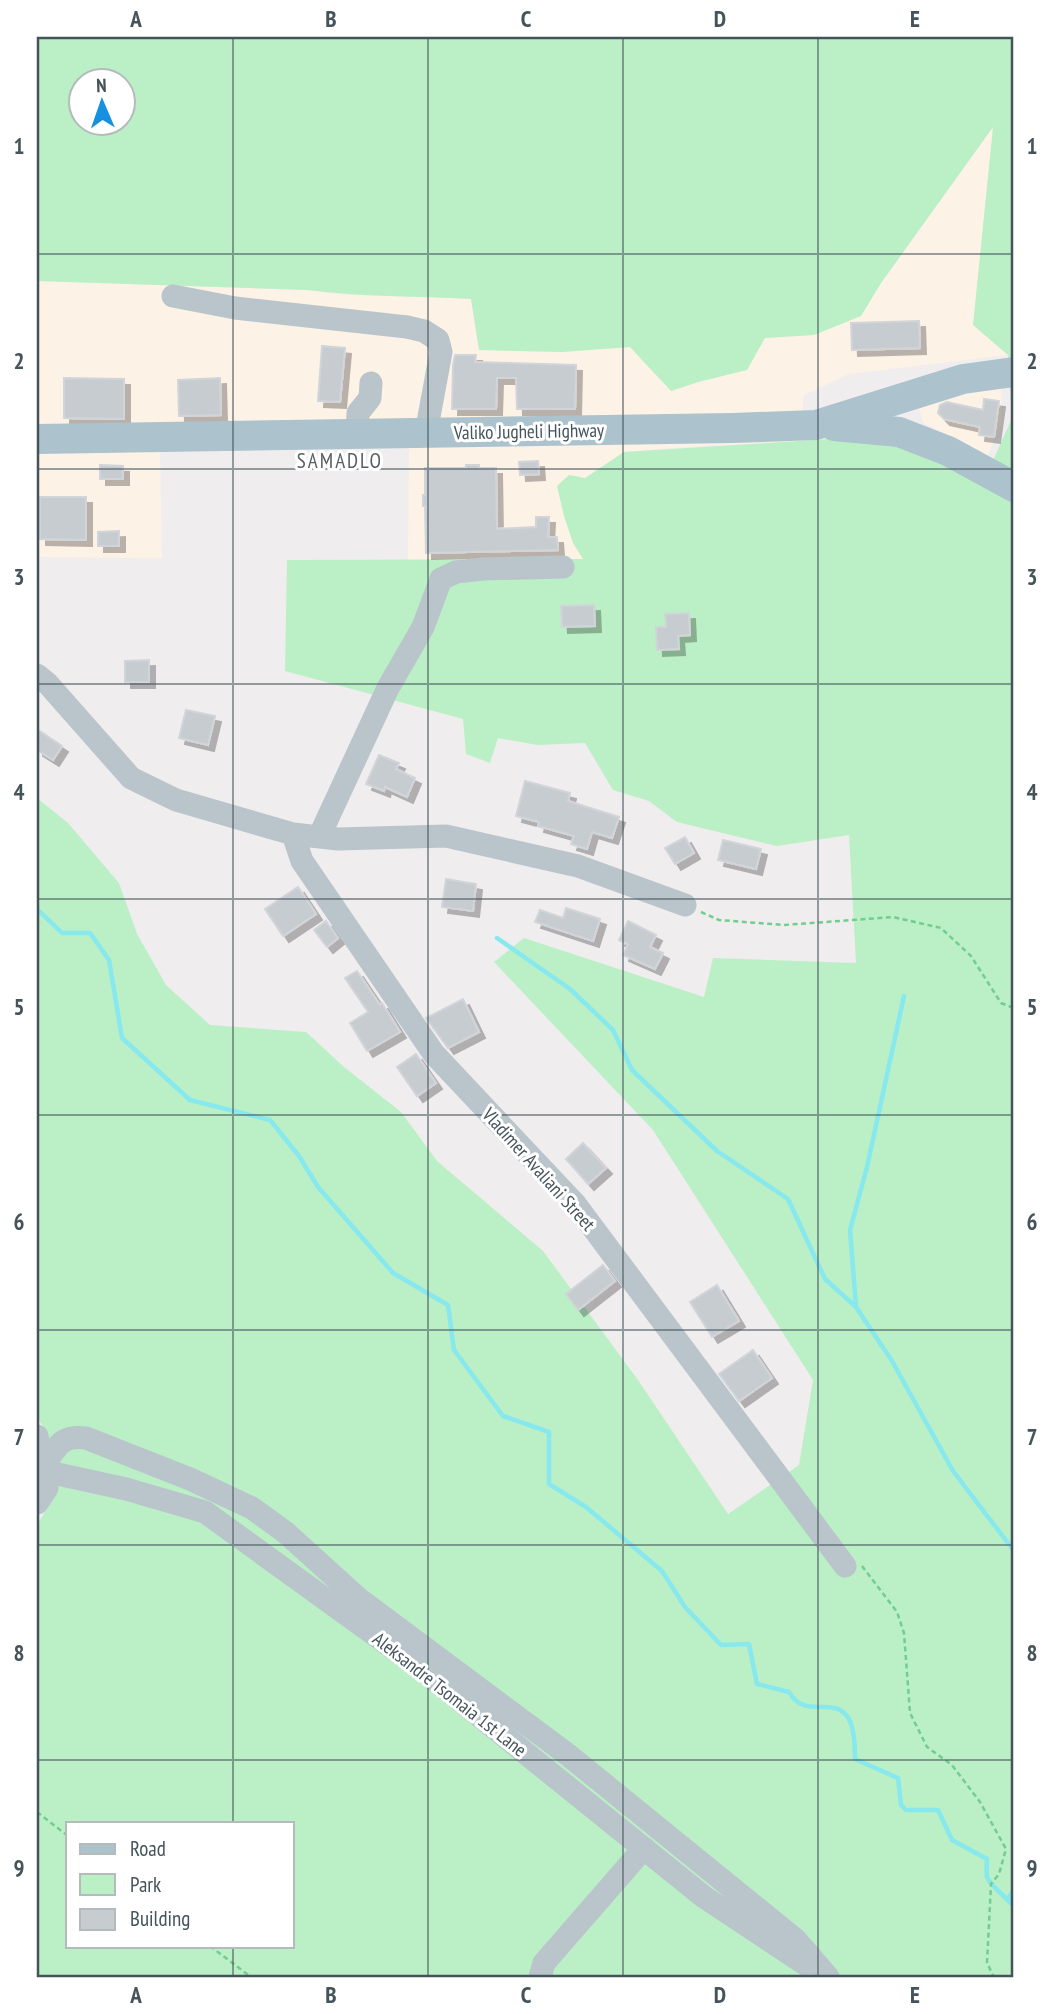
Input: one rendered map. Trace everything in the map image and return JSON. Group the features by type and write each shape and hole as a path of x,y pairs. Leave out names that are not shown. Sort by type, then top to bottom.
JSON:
{"main road":[{"name":"Valiko Jugheli Highway","path":"37,439 816,425 963,379 1014,372"},
{"path":"816,425 859,426 899,432 948,451 1014,487"}],"street":[{"path":"173,296 235,308 425,331 438,340 441,352 426,433"},
{"path":"357,434 358,413 370,398 371,383"},
{"path":"318,837 388,688 423,627 441,579 456,572 483,569 563,567"},
{"path":"37,675 131,778 176,800 293,834 338,839 446,836 578,866 685,905"},
{"name":"Vladimer Avaliani Street","path":"293,834 302,861 434,1055 576,1205 845,1566"},
{"path":"37,1436 47,1488 37,1503"},
{"path":"44,1469 64,1439 86,1438 190,1479 252,1508 285,1532 359,1599 588,1770 796,1940 827,1977"},
{"name":"Aleksandre Tsomaia 1st Lane","path":"44,1469 205,1512 415,1664 704,1897 827,1977"},
{"path":"540,1977 544,1963 644,1848"}],"path":[{"path":"685,905 719,920 784,925 893,917 941,928 971,956 1001,1003 1014,1008"},
{"path":"845,1566 864,1566 897,1612 904,1633 911,1713 927,1747 953,1765 980,1802 1006,1849 999,1874 991,1884 987,1963 994,1977"},
{"path":"37,1812 66,1834"},
{"path":"213,1948 251,1977"}],"shaded area":[{"path":"994,126 973,325 1008,355 849,374 804,395 799,442 624,452 585,479 584,559 408,561 409,447 160,449 162,558 37,557 37,281 307,290 349,295 471,299 479,350 562,352 630,347 671,391 747,370 765,338 814,335 861,316 881,283"},
{"path":"1001,382 1002,420 986,460 923,422 919,409 931,396"}],"green space":[{"path":"37,37 1014,37 1014,1977 37,1977 37,1525 58,1490 47,1433 37,1417 37,798 68,823 119,883 137,934 166,985 210,1025 306,1032 344,1067 401,1112 437,1161 543,1251 638,1380 728,1514 799,1465 813,1380 653,1130 494,962 524,938 704,997 713,958 856,963 849,835 777,846 677,822 649,801 613,790 585,743 537,745 498,738 490,763 466,754 463,719 285,671 287,560 583,559 573,543 557,486 569,475 585,478 624,452 846,438 893,445 984,481 1012,418 1008,355 973,325 993,127 881,283 861,316 814,335 765,338 747,370 671,391 630,347 562,352 479,350 471,299 37,281"}],"building":[{"path":"919,321 920,348 852,350 851,323"},
{"path":"322,346 345,348 340,402 318,401"},
{"path":"455,355 476,355 475,362 576,365 575,409 517,409 516,378 497,378 496,409 452,409"},
{"path":"64,378 124,379 124,419 64,418"},
{"path":"220,378 221,415 179,416 178,380"},
{"path":"984,399 999,401 994,437 979,435 980,427 944,419 938,413 940,405 947,402 983,410"},
{"path":"538,461 539,474 520,475 519,462"},
{"path":"100,465 123,466 123,479 100,479"},
{"path":"466,465 496,468 497,529 536,527 536,517 549,517 548,537 557,537 558,550 426,553 423,506 425,468 466,468"},
{"path":"40,497 86,497 86,540 40,539"},
{"path":"119,531 119,546 98,546 98,532"},
{"path":"594,605 595,626 562,627 561,606"},
{"path":"689,613 690,635 678,636 679,649 657,650 656,627 666,627 665,614"},
{"path":"149,660 149,682 125,682 125,661"},
{"path":"186,710 215,716 208,745 179,738"},
{"path":"37,729 62,746 53,760 37,750"},
{"path":"379,755 399,763 396,769 415,778 407,797 385,787 384,791 366,784"},
{"path":"525,781 570,793 568,801 619,817 612,838 592,832 587,849 571,844 574,836 538,826 539,822 516,816"},
{"path":"685,837 694,853 675,864 665,848"},
{"path":"723,840 761,849 756,869 718,860"},
{"path":"446,879 476,884 473,911 442,907"},
{"path":"298,887 316,914 283,936 265,909"},
{"path":"566,908 600,919 593,941 535,922 540,910 563,918"},
{"path":"326,921 338,938 327,947 314,930"},
{"path":"628,921 656,935 650,947 663,953 655,969 623,955 628,944 619,940"},
{"path":"357,971 400,1032 367,1051 350,1023 368,1012 345,978"},
{"path":"463,999 479,1032 448,1048 426,1018"},
{"path":"416,1054 436,1083 417,1096 397,1067"},
{"path":"583,1143 606,1168 588,1184 566,1159"},
{"path":"603,1265 615,1281 578,1310 566,1294"},
{"path":"717,1285 739,1321 712,1337 690,1302"},
{"path":"753,1350 772,1378 739,1401 719,1374"}],"waterway":[{"path":"37,909 62,933 90,933 109,960 122,1038 190,1100 270,1120 299,1156 318,1187 393,1273 448,1305 454,1350 503,1416 549,1432 549,1484 586,1507 662,1571 685,1607 721,1645 749,1644 757,1684 789,1692 803,1705 841,1710 847,1716 853,1731 855,1759 898,1778 901,1805 906,1810 938,1810 952,1840 987,1859 989,1881 1014,1907"},
{"path":"497,938 570,989 613,1030 632,1070 717,1151 788,1199 825,1279 856,1307"},
{"path":"904,996 867,1167 850,1230 856,1307 892,1361 953,1471 1014,1551"},
{"path":"1008,1898 1014,1890"}],"district":[{"name":"SAMADLO","path":"340,461"}]}
